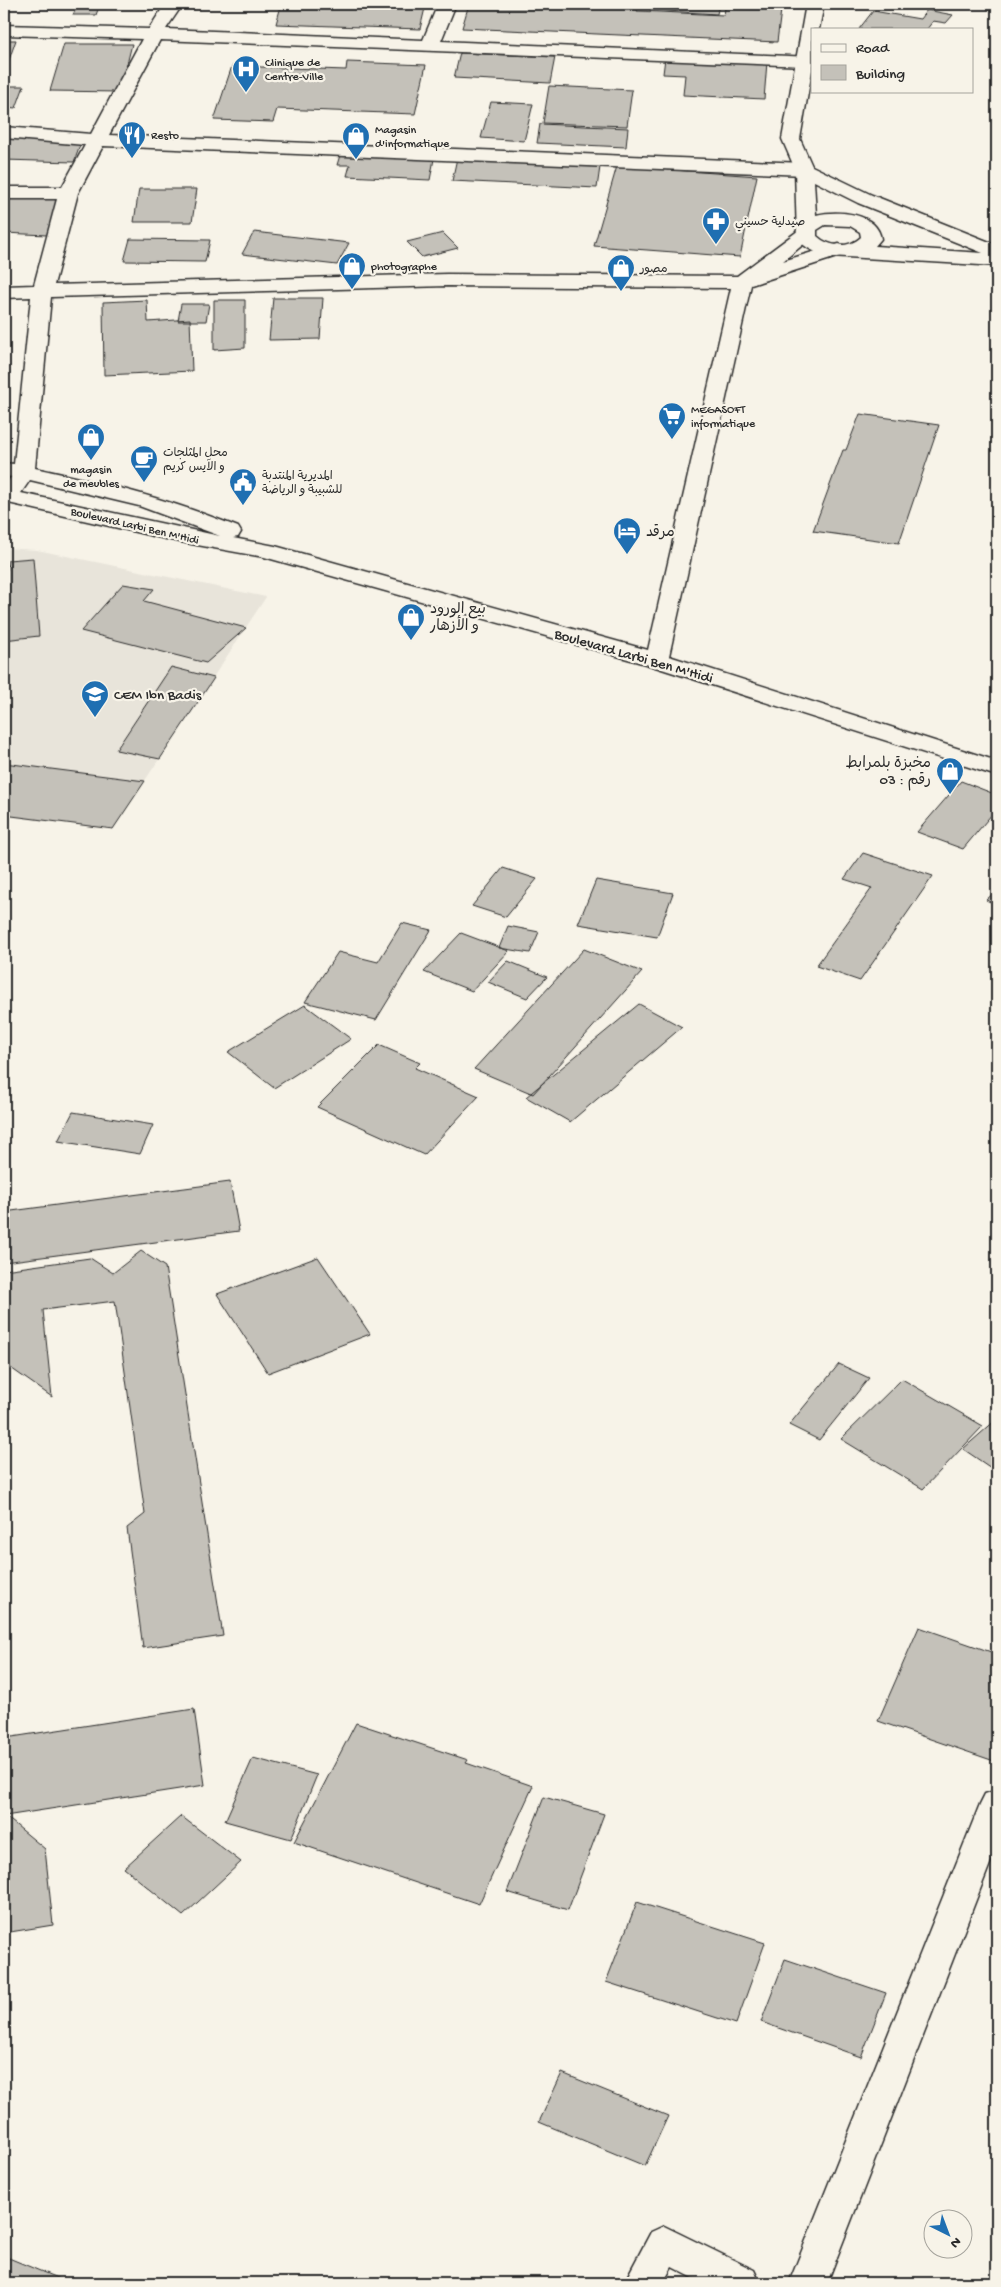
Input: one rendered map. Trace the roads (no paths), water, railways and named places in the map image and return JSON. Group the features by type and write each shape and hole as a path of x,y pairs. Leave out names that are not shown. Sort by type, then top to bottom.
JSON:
{"street":[{"path":"6,496 14,471 42,291 68,193 154,34 174,4"},
{"path":"430,45 447,4"},
{"path":"815,4 791,139 804,169 807,231 812,243 819,247 845,250 997,260"},
{"path":"4,30 154,34 805,61"},
{"path":"4,132 96,140 804,169 864,199 997,252"},
{"path":"4,193 68,193"},
{"path":"657,660 742,282 820,220 852,220 861,224 997,256"},
{"path":"4,292 447,280 742,282 798,262 860,247 870,239 871,234 861,224"},
{"name":"Boulevard Larbi Ben M'Hidi","path":"14,471 90,486 135,499 224,529 267,551"},
{"name":"Boulevard Larbi Ben M'Hidi","path":"6,496 175,534 267,551 657,660 997,769"},
{"path":"808,2283 997,1804"},
{"path":"644,2283 664,2244 741,2283"}],"place":[{"name":"Clinique de Centre-Ville","path":"246,93"},
{"name":"Resto","path":"132,159"},
{"name":"Magasin d'informatique","path":"356,160"},
{"name":"صيدلية حسيني","path":"716,245"},
{"name":"photographe","path":"352,290"},
{"name":"مصور","path":"621,292"},
{"name":"MEGASOFT informatique","path":"672,440"},
{"name":"magasin de meubles","path":"91,461"},
{"name":"محل المثلجات و الآيس كريم","path":"144,483"},
{"name":"المديرية المنتدبة للشبيبة و الرياضة","path":"243,506"},
{"name":"مرقد","path":"627,555"},
{"name":"بيع الورود و الأزهار","path":"411,641"},
{"name":"CEM Ibn Badis","path":"95,718"},
{"name":"مخبزة بلمرابط رقم : 03","path":"950,795"}]}
